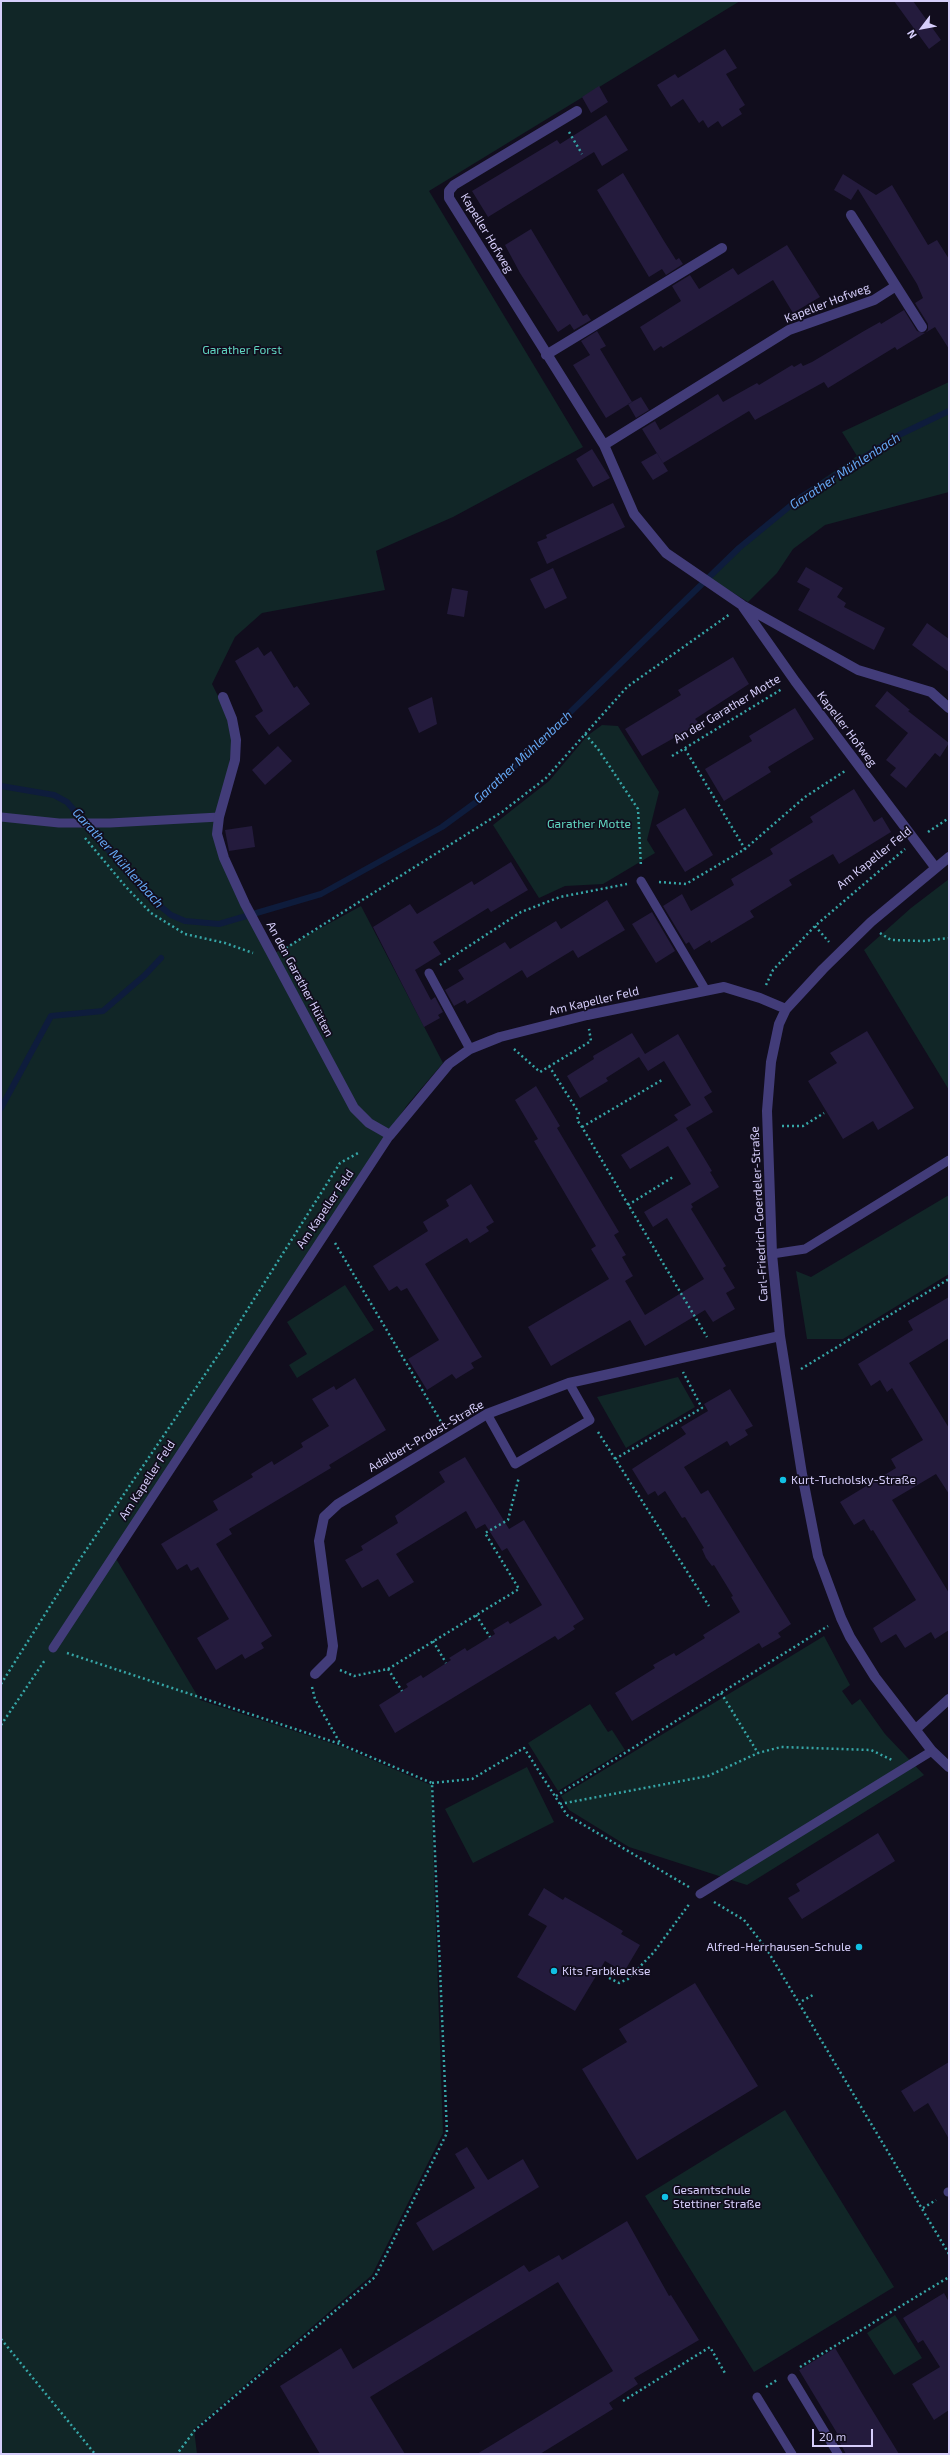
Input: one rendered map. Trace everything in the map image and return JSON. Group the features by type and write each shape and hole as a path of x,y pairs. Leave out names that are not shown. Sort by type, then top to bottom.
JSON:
{"street":[{"name":"Kapeller Hofweg","path":"577,111 454,185 449,192 449,198 546,355 604,445 634,514 666,553 742,605 858,670 930,692 949,708"},
{"path":"851,215 922,327"},
{"path":"546,355 722,248"},
{"name":"Kapeller Hofweg","path":"604,445 789,330 874,300 896,286"},
{"name":"Kapeller Hofweg","path":"742,605 795,681 935,867"},
{"name":"An den Garather Hütten","path":"223,697 232,719 236,740 235,760 230,783 219,817 217,834 220,846 245,904 354,1108 370,1123 390,1135"},
{"path":"871,922 935,867 949,857"},
{"name":"Carl-Friedrich-Goerdeler-Straße","path":"871,922 839,953 786,1009 779,1024 771,1062 767,1126 772,1254 780,1336 802,1474 818,1556 841,1618 875,1677 932,1751 949,1767"},
{"name":"Am Kapeller Feld","path":"390,1135 449,1064 470,1049 500,1037 587,1015 705,989 724,987 760,998 786,1009"},
{"name":"Adalbert-Probst-Straße","path":"315,1674 332,1658 333,1646 319,1541 324,1517 338,1504 487,1414 569,1383 675,1358 715,1351 780,1336"},
{"path":"916,1729 949,1699"}],"lane":[{"path":"1,817 59,823 110,823 219,817"},
{"path":"641,881 705,989"},
{"path":"429,973 470,1049"},
{"name":"Am Kapeller Feld","path":"53,1648 390,1135"},
{"path":"772,1254 805,1249 949,1160"},
{"path":"487,1414 515,1464 590,1420 569,1383"},
{"path":"700,1894 905,1770 932,1751"},
{"path":"794,2374 838,2454"},
{"path":"757,2397 792,2454"}],"path":[{"path":"561,120 582,154"},
{"path":"82,837 87,840 126,887 158,917 185,934 225,943 252,952 273,956 502,812 546,778 627,687 667,657 700,638 742,605"},
{"name":"An der Garather Motte","path":"672,756 795,681"},
{"path":"585,734 598,749 638,809 641,881"},
{"path":"685,749 745,849"},
{"name":"Am Kapeller Feld","path":"760,998 773,970 815,926 842,901 916,840 949,818"},
{"path":"871,922 882,935 891,940 923,941 949,938"},
{"path":"815,926 839,953"},
{"path":"500,1037 540,1072 591,1042 587,1015"},
{"path":"549,1066 579,1113 577,1120 715,1351"},
{"path":"582,1127 662,1080"},
{"path":"767,1126 803,1126 824,1113"},
{"path":"1,1684 78,1562 227,1342 340,1163 365,1149"},
{"path":"628,1205 673,1177"},
{"path":"327,1229 449,1436"},
{"path":"787,1373 806,1368 949,1280"},
{"path":"615,1458 702,1408 675,1358"},
{"path":"590,1420 709,1606"},
{"path":"326,1665 354,1676 388,1669 519,1589 485,1533 508,1520 520,1473 515,1464"},
{"path":"476,1615 490,1637"},
{"path":"556,1796 841,1618"},
{"path":"433,1642 446,1663"},
{"path":"1,1725 53,1648 340,1744 432,1783 472,1779 524,1748 556,1796 566,1814 744,1920 766,1948 949,2254"},
{"path":"388,1669 402,1691"},
{"path":"315,1674 312,1687 315,1699 340,1744"},
{"path":"721,1693 758,1752"},
{"path":"560,1804 708,1776 758,1752 781,1747 871,1750 887,1757 905,1770"},
{"path":"177,2454 195,2430 375,2277 447,2133 432,1783"},
{"path":"610,1978 619,1983 628,1979 654,1952 691,1901 700,1894"},
{"path":"802,2001 812,1995"},
{"path":"794,2374 949,2277"},
{"path":"1,2339 95,2454"},
{"path":"623,2401 710,2347 726,2375"},
{"path":"757,2397 762,2390 782,2378"}],"green space":[{"name":"Garather Forst","path":"1,1 740,1 429,191 583,447 453,517 376,551 385,590 262,613 235,637 212,684 228,716 233,737 227,780 216,835 273,954 361,906 443,1063 408,1104 387,1134 112,1552 200,1700 340,1746 431,1785 443,2133 372,2275 194,2429 197,2454 1,2454"},
{"path":"949,382 949,492 825,525 793,549 777,573 748,602 706,576 798,496 857,456 842,432"},
{"name":"Garather Motte","path":"602,725 618,726 659,792 647,840 655,853 603,884 565,886 539,898 493,825 549,781 587,736"},
{"path":"949,879 949,1090 864,950 911,908"},
{"path":"949,1195 949,1274 843,1339 807,1339 796,1271 811,1277"},
{"path":"345,1285 374,1330 297,1378 289,1365 307,1354 287,1322"},
{"path":"678,1377 695,1407 626,1448 597,1397"},
{"path":"824,1636 850,1685 842,1691 852,1705 860,1699 885,1734 924,1775 747,1885 629,1847 569,1810 561,1796"},
{"path":"590,1704 608,1732 612,1730 625,1750 558,1791 528,1743"},
{"path":"527,1767 554,1822 473,1863 445,1809"},
{"path":"785,2110 894,2287 754,2372 645,2196"},
{"path":"895,2315 922,2358 894,2375 867,2333"}],"building":[{"path":"894,1 913,1 941,40 929,49"},
{"path":"725,49 737,68 726,74 745,105 739,109 742,114 722,127 718,121 708,128 703,120 699,123 683,99 671,107 657,85 675,74 678,78"},
{"path":"599,86 608,102 591,113 582,97"},
{"path":"606,115 628,150 602,166 594,152 488,217 472,191 557,140 560,144"},
{"path":"623,173 676,260 679,258 683,264 666,275 662,269 649,277 597,190"},
{"path":"843,174 876,195 892,185 928,245 937,240 949,259 949,349 935,327 925,333 928,330 928,324 915,303 923,298 917,284 858,189 851,200 834,190"},
{"path":"531,229 583,316 587,314 591,320 574,330 570,324 558,332 520,273 505,245"},
{"path":"787,245 820,297 793,313 773,280 663,348 661,346 654,351 640,327 681,301 672,286 690,275 699,289 733,268 738,275"},
{"path":"904,310 917,331 925,333 897,350 895,347 828,388 824,382 755,420 749,411 663,463 642,429 655,421 660,430 718,394 723,402 757,383 759,385 792,365 794,367 801,363 803,366 812,362 864,331 880,322 881,324"},
{"path":"597,331 606,346 600,349 632,402 606,418 573,365 590,355 581,341"},
{"path":"641,397 649,410 636,418 628,404"},
{"path":"592,449 610,478 593,487 576,459"},
{"path":"657,453 668,471 653,480 641,462"},
{"path":"613,503 625,527 547,564 537,542 547,538 546,535"},
{"path":"806,567 843,588 837,597 846,603 844,607 885,628 874,650 798,610 810,589 797,582"},
{"path":"553,568 567,598 545,609 530,579"},
{"path":"452,588 468,591 464,617 447,614"},
{"path":"927,623 949,639 949,672 912,645"},
{"path":"258,647 264,656 271,651 294,688 297,686 310,704 269,735 255,716 263,711 235,661"},
{"path":"733,657 749,684 695,719 698,722 688,730 642,756 625,729 681,695 678,690"},
{"path":"887,691 910,710 908,711 949,743 940,757 935,753 906,788 890,775 896,768 886,760 908,733 875,706"},
{"path":"432,697 437,724 419,733 408,708"},
{"path":"795,708 814,739 768,767 771,772 724,801 705,769 752,741 749,736"},
{"path":"278,746 292,761 265,785 252,770"},
{"path":"854,789 874,822 882,817 891,832 839,864 833,854 789,880 792,885 750,911 754,917 711,943 710,940 694,950 689,942 686,944 663,906 682,894 691,911 734,885 731,879 773,854 770,849 813,822 810,817"},
{"path":"685,808 713,855 685,872 656,825"},
{"path":"252,826 255,847 229,851 225,830"},
{"path":"511,862 528,890 491,912 488,908 433,942 441,954 415,970 431,1000 435,997 443,1012 438,1015 440,1018 424,1027 373,927 410,904 417,914 472,881 474,885"},
{"path":"607,900 625,930 578,958 573,950 527,978 522,970 467,1004 465,1000 454,1006 445,990 464,979 458,970 505,942 510,949 556,921 561,929"},
{"path":"652,912 675,951 656,963 632,924"},
{"path":"867,1031 914,1108 878,1130 873,1121 843,1139 808,1081 837,1063 830,1053"},
{"path":"632,1033 645,1054 678,1034 712,1092 704,1097 713,1112 686,1128 712,1171 710,1172 719,1187 691,1204 693,1207 691,1209 726,1266 723,1268 735,1288 726,1293 735,1309 713,1322 705,1310 645,1346 630,1320 551,1366 528,1327 609,1279 591,1249 596,1246 534,1141 538,1139 515,1100 536,1086 560,1126 557,1128 619,1232 614,1235 626,1255 622,1257 633,1276 625,1281 645,1315 704,1279 667,1218 653,1227 644,1212 691,1184 668,1146 630,1169 621,1155 678,1120 674,1115 691,1105 664,1061 648,1071 639,1057 606,1078 608,1081 580,1098 567,1076 594,1059 593,1056"},
{"path":"471,1184 494,1222 486,1227 489,1231 470,1243 467,1238 425,1264 482,1357 471,1363 474,1368 456,1379 452,1374 427,1390 408,1359 439,1340 407,1288 401,1291 397,1286 389,1291 373,1266 428,1231 423,1222 449,1206 446,1200"},
{"path":"949,1297 949,1338 909,1363 949,1428 949,1494 936,1474 892,1500 949,1593 949,1630 935,1639 931,1632 905,1648 896,1634 881,1643 873,1628 916,1600 873,1530 871,1531 864,1519 854,1525 840,1502 896,1468 891,1459 923,1440 892,1388 887,1392 880,1380 871,1386 858,1364 913,1330 908,1321"},
{"path":"355,1378 386,1430 329,1465 331,1468 229,1529 232,1534 216,1544 272,1636 261,1643 264,1648 245,1659 242,1654 216,1670 197,1638 229,1619 198,1567 191,1571 187,1564 177,1570 161,1544 218,1510 213,1501 253,1477 251,1474 272,1461 274,1465 303,1447 301,1443 329,1426 312,1399 334,1386 336,1390"},
{"path":"730,1389 753,1426 745,1430 748,1435 730,1446 727,1441 684,1467 701,1494 708,1490 791,1624 778,1633 781,1637 762,1648 759,1643 632,1721 615,1693 655,1668 653,1665 674,1653 676,1656 705,1638 703,1635 740,1612 731,1597 733,1596 714,1565 712,1566 706,1558 702,1549 704,1548 685,1517 682,1518 665,1491 658,1496 655,1491 648,1495 632,1469 686,1434 681,1427 708,1411 704,1404"},
{"path":"465,1457 509,1529 524,1520 584,1619 573,1626 575,1629 558,1640 555,1636 395,1733 379,1705 408,1687 406,1684 421,1675 423,1678 451,1660 449,1658 465,1648 467,1651 495,1634 493,1630 508,1621 510,1624 542,1605 507,1548 502,1551 485,1524 476,1529 466,1511 396,1554 414,1582 389,1597 378,1579 362,1588 345,1560 363,1550 361,1546 398,1523 395,1516 445,1482 439,1472"},
{"path":"878,1833 895,1861 802,1919 788,1898 800,1891 796,1884"},
{"path":"544,1888 563,1900 565,1897 598,1916 623,1931 621,1934 640,1945 624,1972 605,1961 575,2011 517,1977 547,1926 528,1915"},
{"path":"695,1983 758,2086 637,2160 582,2069 627,2042 619,2029"},
{"path":"949,2062 949,2139 928,2103 914,2112 901,2091"},
{"path":"467,2147 488,2180 523,2159 539,2187 433,2251 416,2223 475,2188 455,2154"},
{"path":"627,2221 669,2296 671,2295 699,2340 634,2378 638,2384 609,2403 613,2409 540,2454 477,2454 613,2371 558,2282 370,2397 405,2454 320,2454 280,2386 341,2348 353,2369 524,2265 529,2272 559,2255 562,2260"},
{"path":"944,2293 949,2302 949,2410 934,2420 912,2384 940,2367 923,2340 918,2343 903,2318"},
{"path":"835,2348 899,2454 846,2454 835,2434 837,2433 799,2370"}],"waterway":[{"name":"Garather Mühlenbach","path":"1,786 54,795 67,802 149,897 171,915 185,921 219,924 321,894 442,827 483,797 739,548 801,497 899,435 949,411"},
{"path":"1,1108 51,1016 103,1011 145,975 161,958"}],"place":[{"name":"Kurt-Tucholsky-Straße","path":"783,1480"},
{"name":"Alfred-Herrhausen-Schule","path":"859,1947"},
{"name":"Kits Farbkleckse","path":"554,1971"},
{"name":"Gesamtschule Stettiner Straße","path":"665,2197"}]}
